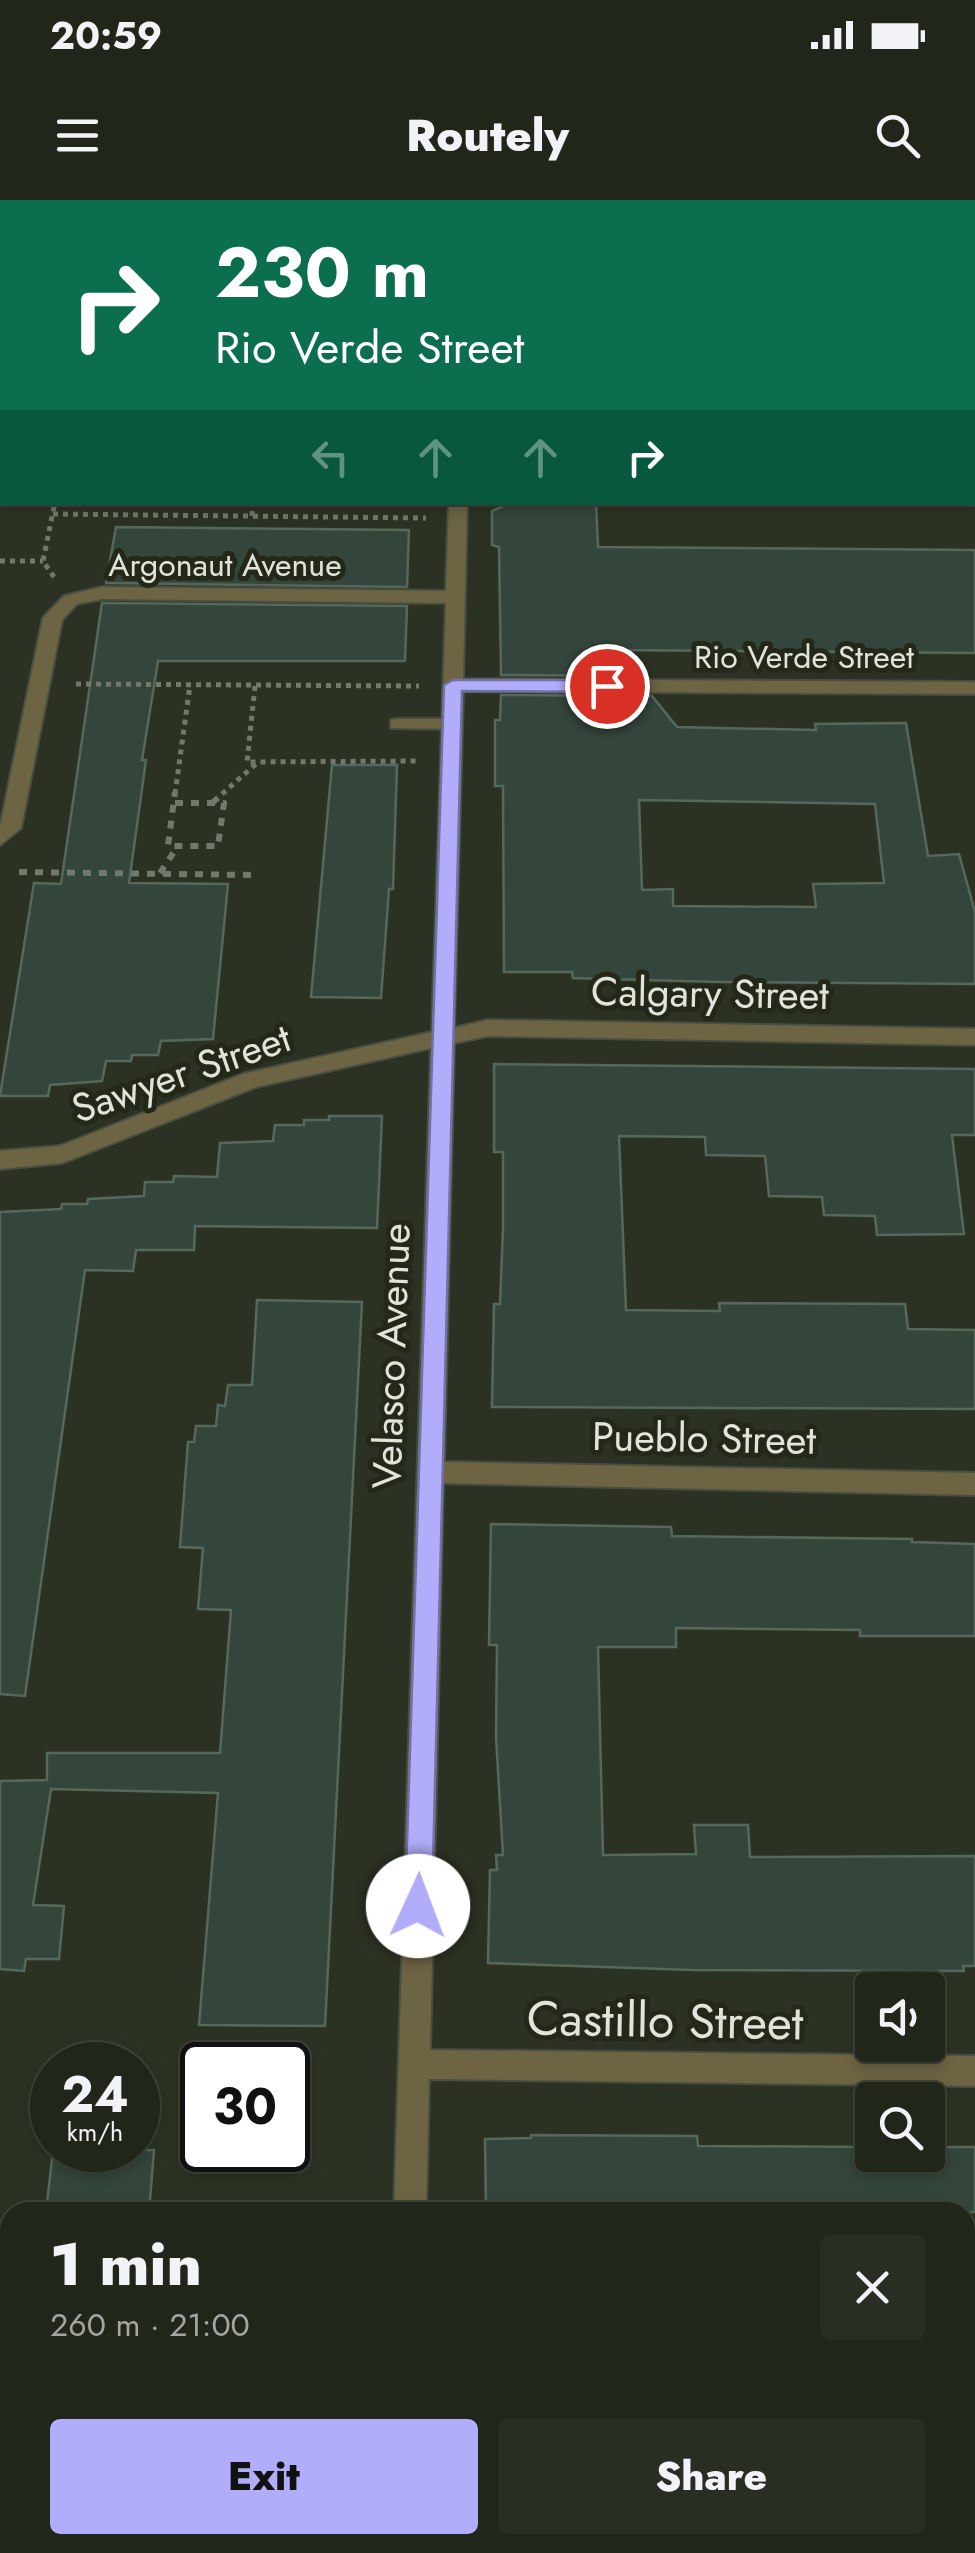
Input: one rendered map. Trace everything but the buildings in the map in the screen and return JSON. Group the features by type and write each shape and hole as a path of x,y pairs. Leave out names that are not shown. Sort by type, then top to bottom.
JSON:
{"street":[{"name":"Velasco Avenue","path":"410,2202 458,510"},
{"name":"Argonaut Avenue","path":"0,838 11,828 16,812 53,618 71,600 102,594 455,596"},
{"name":"Rio Verde Street","path":"453,685 975,688"},
{"name":"Calgary Street","path":"444,1036 528,1026 975,1037"},
{"name":"Sawyer Street","path":"0,1160 62,1154 214,1092 444,1036"},
{"name":"Pueblo Street","path":"430,1472 975,1484"},
{"name":"Castillo Street","path":"414,2064 975,2071"}],"lane":[{"path":"397,724 451,724"}],"path":[{"path":"54,505 44,561 71,600"},
{"path":"252,516 254,505"},
{"path":"53,514 252,516 458,510"},
{"path":"0,561 44,561"},
{"path":"40,684 453,685"},
{"path":"175,803 224,803 218,846 168,846 190,685"},
{"path":"256,686 247,762 451,761"},
{"path":"212,803 260,762"},
{"path":"159,874 178,846"},
{"path":"19,872 254,874"}],"route":[{"path":"418,1906 453,685 607,686"}]}
